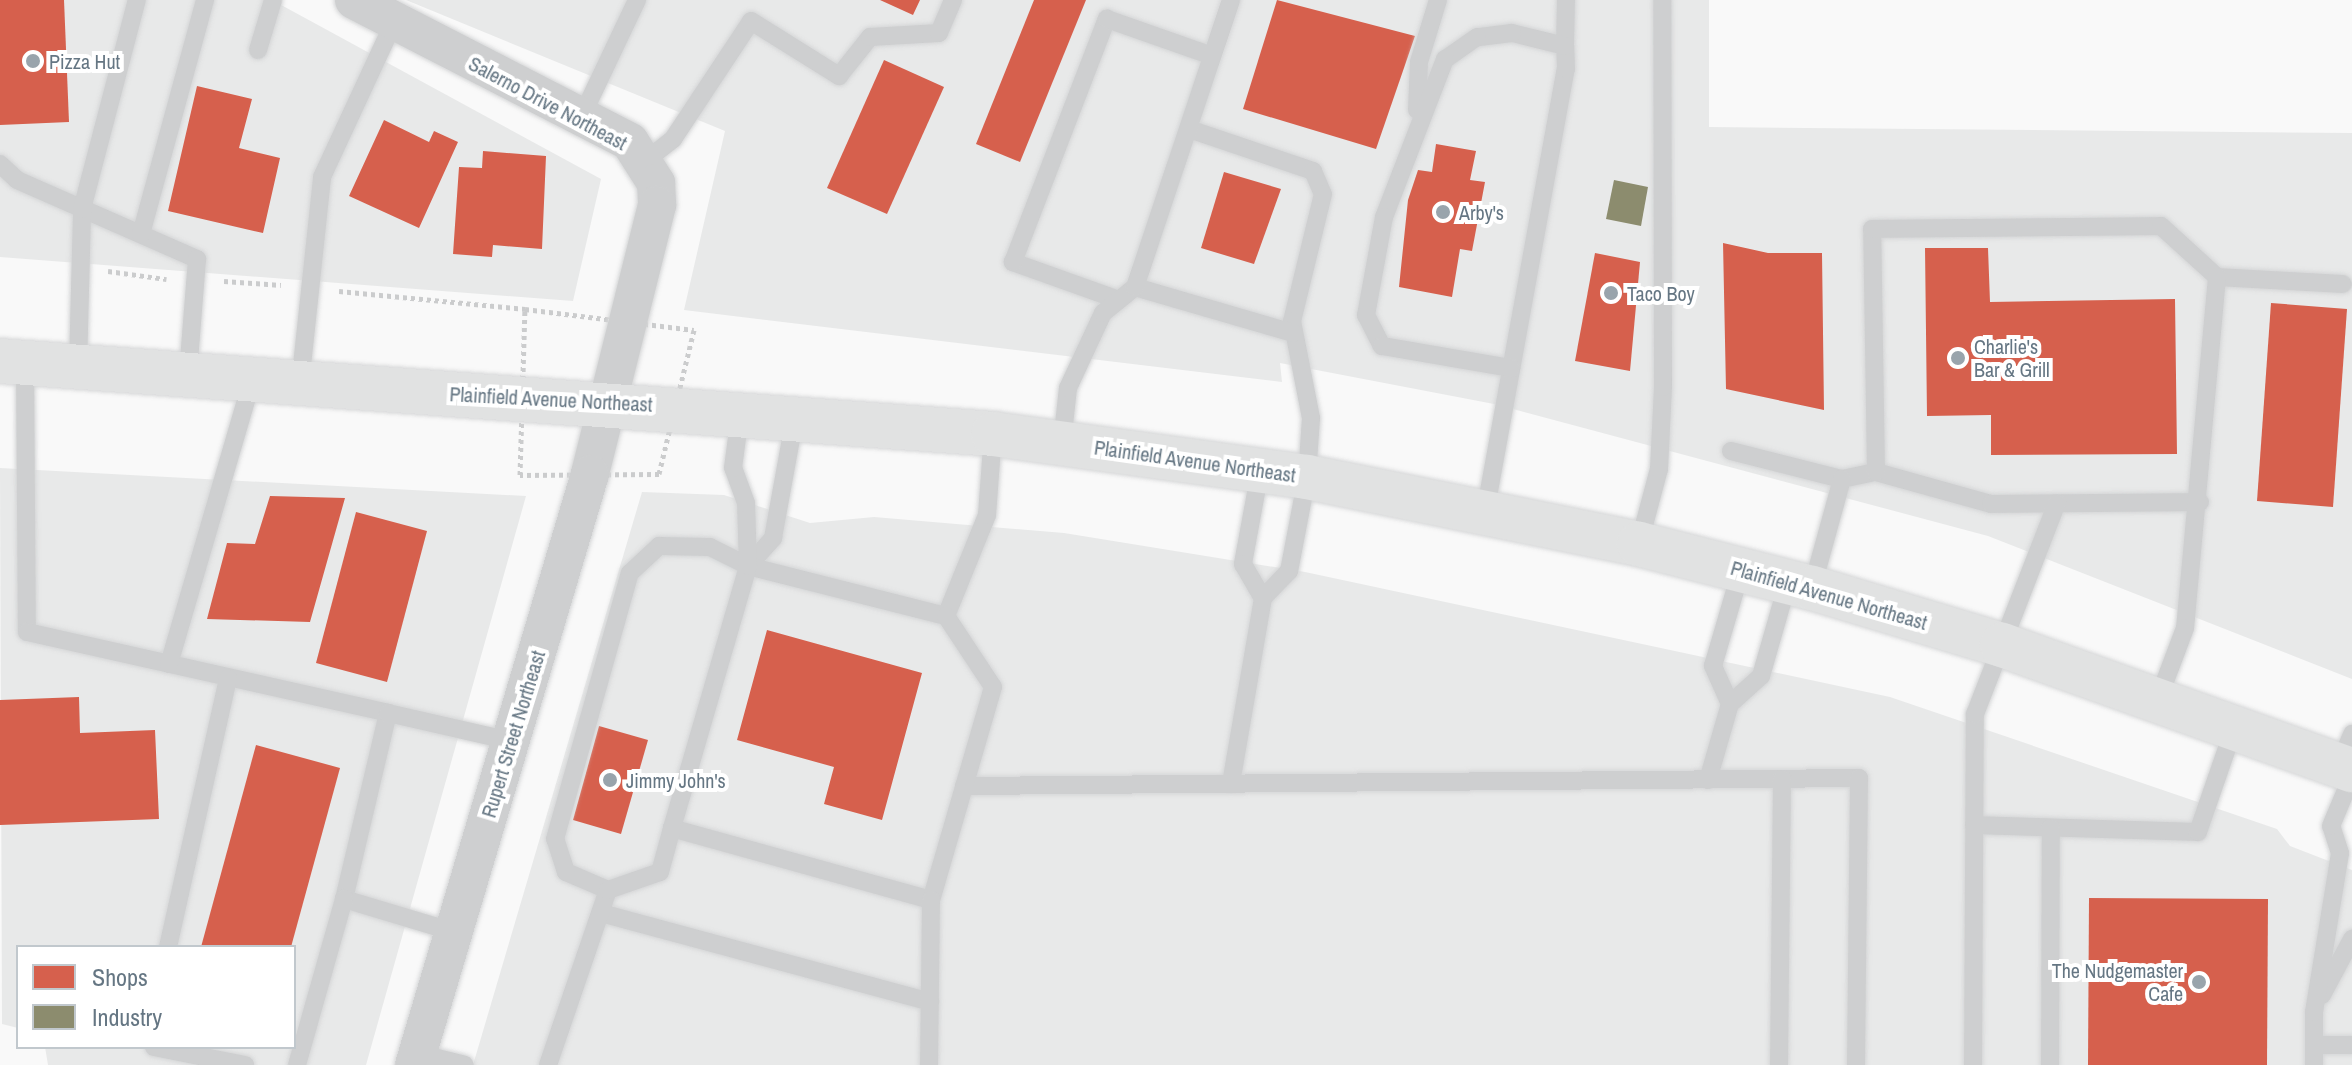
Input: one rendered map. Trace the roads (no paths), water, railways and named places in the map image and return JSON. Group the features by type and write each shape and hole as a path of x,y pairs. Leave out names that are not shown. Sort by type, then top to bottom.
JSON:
{"main road":[{"name":"Plainfield Avenue Northeast","path":"12,362 740,412 993,434 1307,477 1639,544 1800,585 2002,645 2159,697 2235,726 2349,761"}],"street":[{"name":"Salerno Drive Northeast","path":"354,0 393,24 630,142 645,161 656,183 654,227 609,403"},
{"name":"Rupert Street Northeast","path":"416,1059 609,403"}],"lane":[{"path":"78,366 82,209 137,0"},
{"path":"141,234 205,0"},
{"path":"258,50 273,0"},
{"path":"581,118 637,0"},
{"path":"645,161 673,139 751,21 839,76 870,37 939,33 953,0"},
{"path":"1062,443 1068,388 1103,313 1135,287 1231,0"},
{"path":"1416,123 1419,62 1438,0"},
{"path":"1485,513 1565,46 1566,0"},
{"path":"1639,544 1659,469 1663,387 1662,0"},
{"path":"1119,300 1013,262 1107,19 1212,56"},
{"path":"300,384 322,177 393,24"},
{"path":"1511,368 1382,346 1366,315 1384,217 1416,123 1445,59 1477,37 1512,33 1565,46"},
{"path":"1189,129 1293,163 1322,181 1293,333 1311,418 1307,477 1289,571 1263,598 1231,784"},
{"path":"0,164 17,180 197,259 188,374"},
{"path":"1876,472 1872,229 2161,226 2217,277 2343,284"},
{"path":"2159,697 2185,628 2200,502 2217,277"},
{"path":"1135,287 1293,333"},
{"path":"12,362 27,632 511,741"},
{"path":"169,664 252,380"},
{"path":"740,412 733,468 746,503 748,566 660,872 608,890 566,872 555,839 630,573 643,555 678,542 710,547 748,566 946,616 993,687 931,900 929,1065"},
{"path":"748,566 773,538 795,417"},
{"path":"946,616 987,515 993,434"},
{"path":"1731,451 1842,479 1876,472 1991,504 2200,502"},
{"path":"1260,470 1243,564 1263,598"},
{"path":"1708,780 1730,704 1761,676 1842,479"},
{"path":"1973,1065 1975,714 2057,503"},
{"path":"1730,704 1713,666 1741,570"},
{"path":"168,945 228,679"},
{"path":"297,1065 344,899 388,713"},
{"path":"1974,825 2198,832 2235,726"},
{"path":"2314,1065 2314,1012 2340,853 2331,826 2349,761"},
{"path":"964,786 1859,778 1856,1065"},
{"path":"1779,1065 1782,779"},
{"path":"672,828 931,900"},
{"path":"2050,1065 2051,828"},
{"path":"548,1065 608,890"},
{"path":"344,899 454,932"},
{"path":"601,913 930,1002"},
{"path":"2314,1012 2352,939"},
{"path":"2314,1045 2352,1045"},
{"path":"164,1049 245,1065"},
{"path":"416,1059 465,1065"}],"place":[{"name":"Pizza Hut","path":"33,61"},
{"name":"Arby's","path":"1443,212"},
{"name":"Taco Boy","path":"1611,293"},
{"name":"Charlie's Bar & Grill","path":"1958,358"},
{"name":"Jimmy John's","path":"610,780"},
{"name":"The Nudgemaster Cafe","path":"2199,982"}]}
